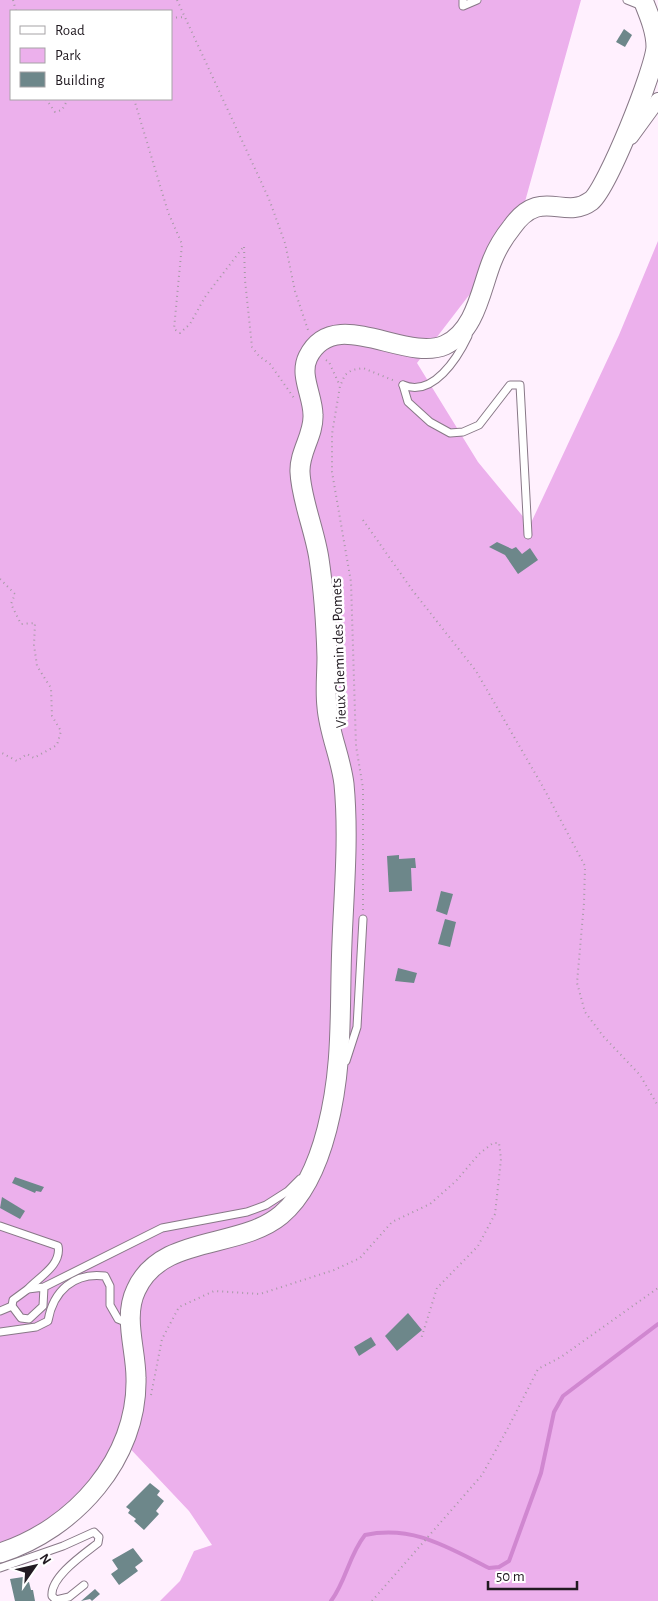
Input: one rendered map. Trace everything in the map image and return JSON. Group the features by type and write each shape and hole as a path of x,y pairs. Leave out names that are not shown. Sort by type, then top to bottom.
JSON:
{"street":[{"path":"0,1553 38,1536 78,1505 104,1478 116,1459 130,1426 136,1391 130,1305 134,1292 142,1280 156,1265 173,1254 242,1235 268,1224 292,1203 302,1191 315,1164 326,1130 333,1100 341,1038 346,819 342,773 327,712 326,610 319,558 300,476 301,461 313,423 312,407 304,370 314,348 330,337 350,334 414,348 440,347 460,335 482,291 493,257 519,216 539,206 578,207 590,202 606,182 655,54 654,32 645,4"},
{"path":"617,156 658,100"}],"lane":[{"path":"463,0 463,6 477,0"},
{"path":"627,0 645,4"},
{"path":"403,385 408,387 422,386 442,376 459,356 472,327 482,291"},
{"path":"403,385 408,402 430,422 450,433 463,432 479,425 510,385 520,385 528,535"},
{"path":"333,1100 357,1027 363,919"},
{"path":"28,1289 44,1288 162,1228 247,1212 273,1202 288,1191 315,1164"},
{"path":"0,1226 58,1246 60,1253 55,1265 28,1289 17,1296 12,1306 0,1311"},
{"path":"0,1332 36,1327 48,1321 50,1307 61,1290 77,1279 91,1274 105,1276 110,1286 110,1306 118,1319 130,1323"},
{"path":"12,1306 21,1318 29,1319 43,1306 44,1288"},
{"path":"0,1568 64,1546 94,1532 99,1536 98,1543 60,1577 53,1588 52,1596 56,1600 64,1600 84,1585"}],"path":[{"path":"177,0 269,199 285,243 295,290 314,348 329,362 340,386"},
{"path":"172,18 184,17"},
{"path":"47,100 54,112 62,110 67,100"},
{"path":"134,100 168,212 182,244 174,329 180,333 190,324 204,298 244,246 244,280 252,347 259,356 270,364 295,400 296,391"},
{"path":"340,386 345,375 352,370 363,368 403,385"},
{"name":"Vieux Chemin des Pomets","path":"340,386 332,434 332,472 352,582 356,746 364,788 363,919"},
{"path":"363,520 413,592 476,671 543,787 585,866 577,983 584,1012 603,1036 640,1075 658,1106"},
{"path":"0,579 15,594 11,604 20,624 35,623 34,645 37,666 51,688 52,716 62,731 57,745 34,758 27,754 17,761 0,752"},
{"path":"150,1400 162,1339 179,1307 214,1291 260,1294 334,1270 360,1258 392,1222 430,1204 456,1181 479,1154 494,1143 500,1143 501,1159 495,1214 478,1246 438,1288 421,1339"},
{"path":"372,1601 482,1475 538,1369 561,1357 658,1288"}],"green space":[{"path":"0,0 581,0 516,234 417,363 478,462 530,525 619,335 658,241 658,1601 160,1601 180,1581 194,1551 212,1545 189,1511 122,1440 108,1468 41,1529 0,1549"}],"building":[{"path":"624,29 632,35 625,47 616,42"},
{"path":"497,542 512,549 516,547 522,554 530,548 538,560 518,574 505,555 489,547"},
{"path":"399,855 399,859 415,858 416,868 411,868 412,891 389,892 387,856"},
{"path":"441,891 453,894 447,915 436,911"},
{"path":"445,919 456,922 450,947 438,944"},
{"path":"398,968 417,973 414,983 395,981"},
{"path":"15,1177 44,1187 41,1192 36,1191 35,1193 12,1183"},
{"path":"2,1197 25,1211 20,1219 0,1208"},
{"path":"408,1313 422,1330 397,1351 385,1336"},
{"path":"371,1337 376,1345 359,1356 354,1347"},
{"path":"150,1483 160,1491 157,1495 164,1501 156,1511 159,1514 144,1530 134,1521 136,1519 128,1513 130,1510 126,1507"},
{"path":"133,1548 143,1561 135,1567 138,1571 119,1585 111,1574 118,1569 112,1560"},
{"path":"23,1577 24,1583 29,1582 31,1590 33,1590 35,1601 15,1601 10,1579"},
{"path":"95,1589 100,1594 92,1601 90,1599 81,1601"}],"waterway":[{"path":"331,1601 355,1551 365,1535 399,1533 414,1536 444,1546 489,1568 499,1567 509,1561 541,1473 554,1412 563,1396 658,1324"}]}
